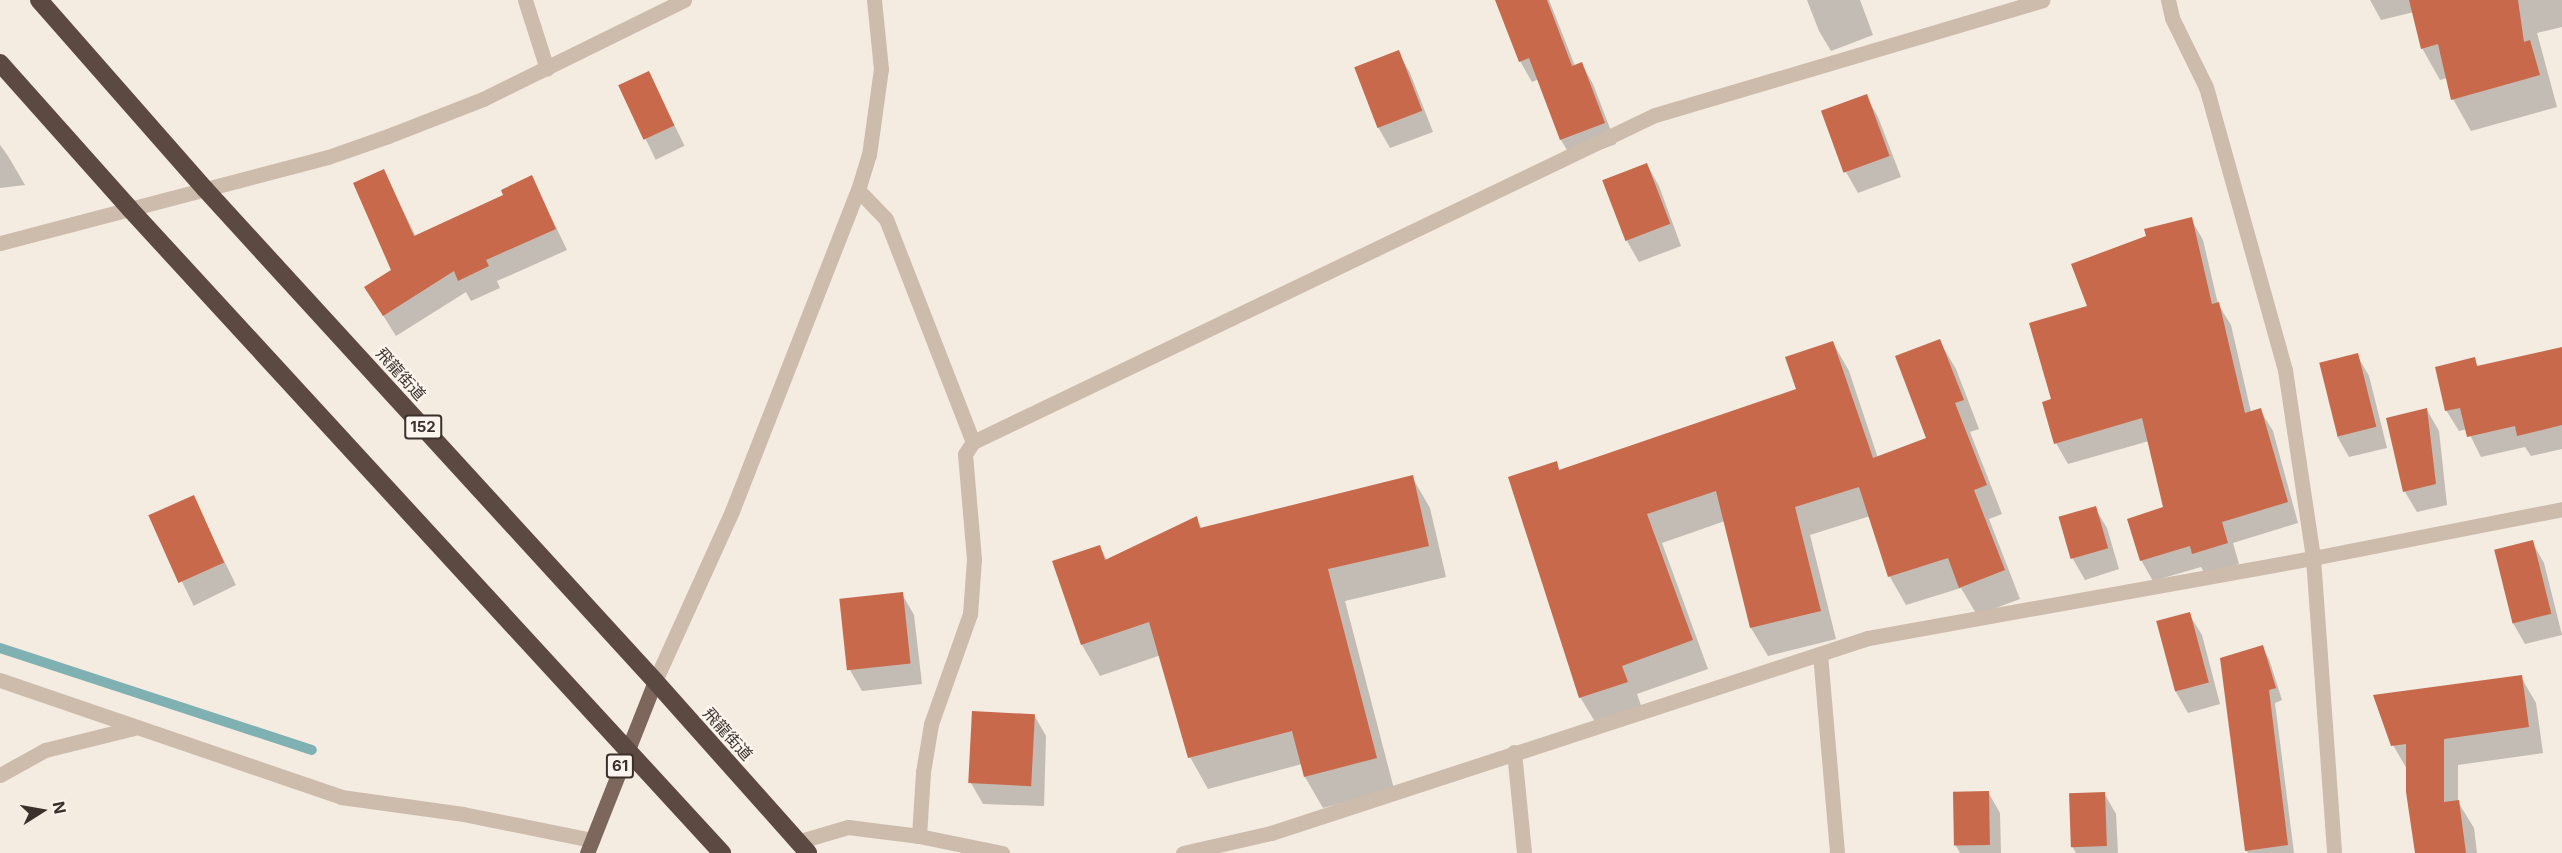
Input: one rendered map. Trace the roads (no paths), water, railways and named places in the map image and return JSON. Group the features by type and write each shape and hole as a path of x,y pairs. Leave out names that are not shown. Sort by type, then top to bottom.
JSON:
{"highway":[{"name":"飛龍街道","path":"39,0 205,189 655,681 803,847"},
{"path":"0,63 130,209 722,853"}],"main road":[{"name":"61","path":"590,846 655,681"}],"street":[{"path":"525,0 547,69"},
{"path":"0,243 328,157 388,136 483,99 684,0"},
{"path":"655,681 732,511 858,190 869,154 881,69 874,0"},
{"path":"920,836 923,772 931,724 970,614 974,559 965,454 973,442 1655,115 2042,0"},
{"path":"2168,0 2172,18 2206,87 2285,369 2313,558 2334,853"},
{"path":"858,190 886,219 973,442"},
{"path":"1183,853 1271,833 1868,638 2313,558 2562,509"},
{"path":"1820,654 1837,853"},
{"path":"0,680 134,728 341,797 462,814 590,846"},
{"path":"0,776 45,750 134,728"},
{"path":"1514,752 1524,853"},
{"path":"803,847 848,827 920,836 1002,853"}],"waterway":[{"path":"0,648 312,750"}]}
